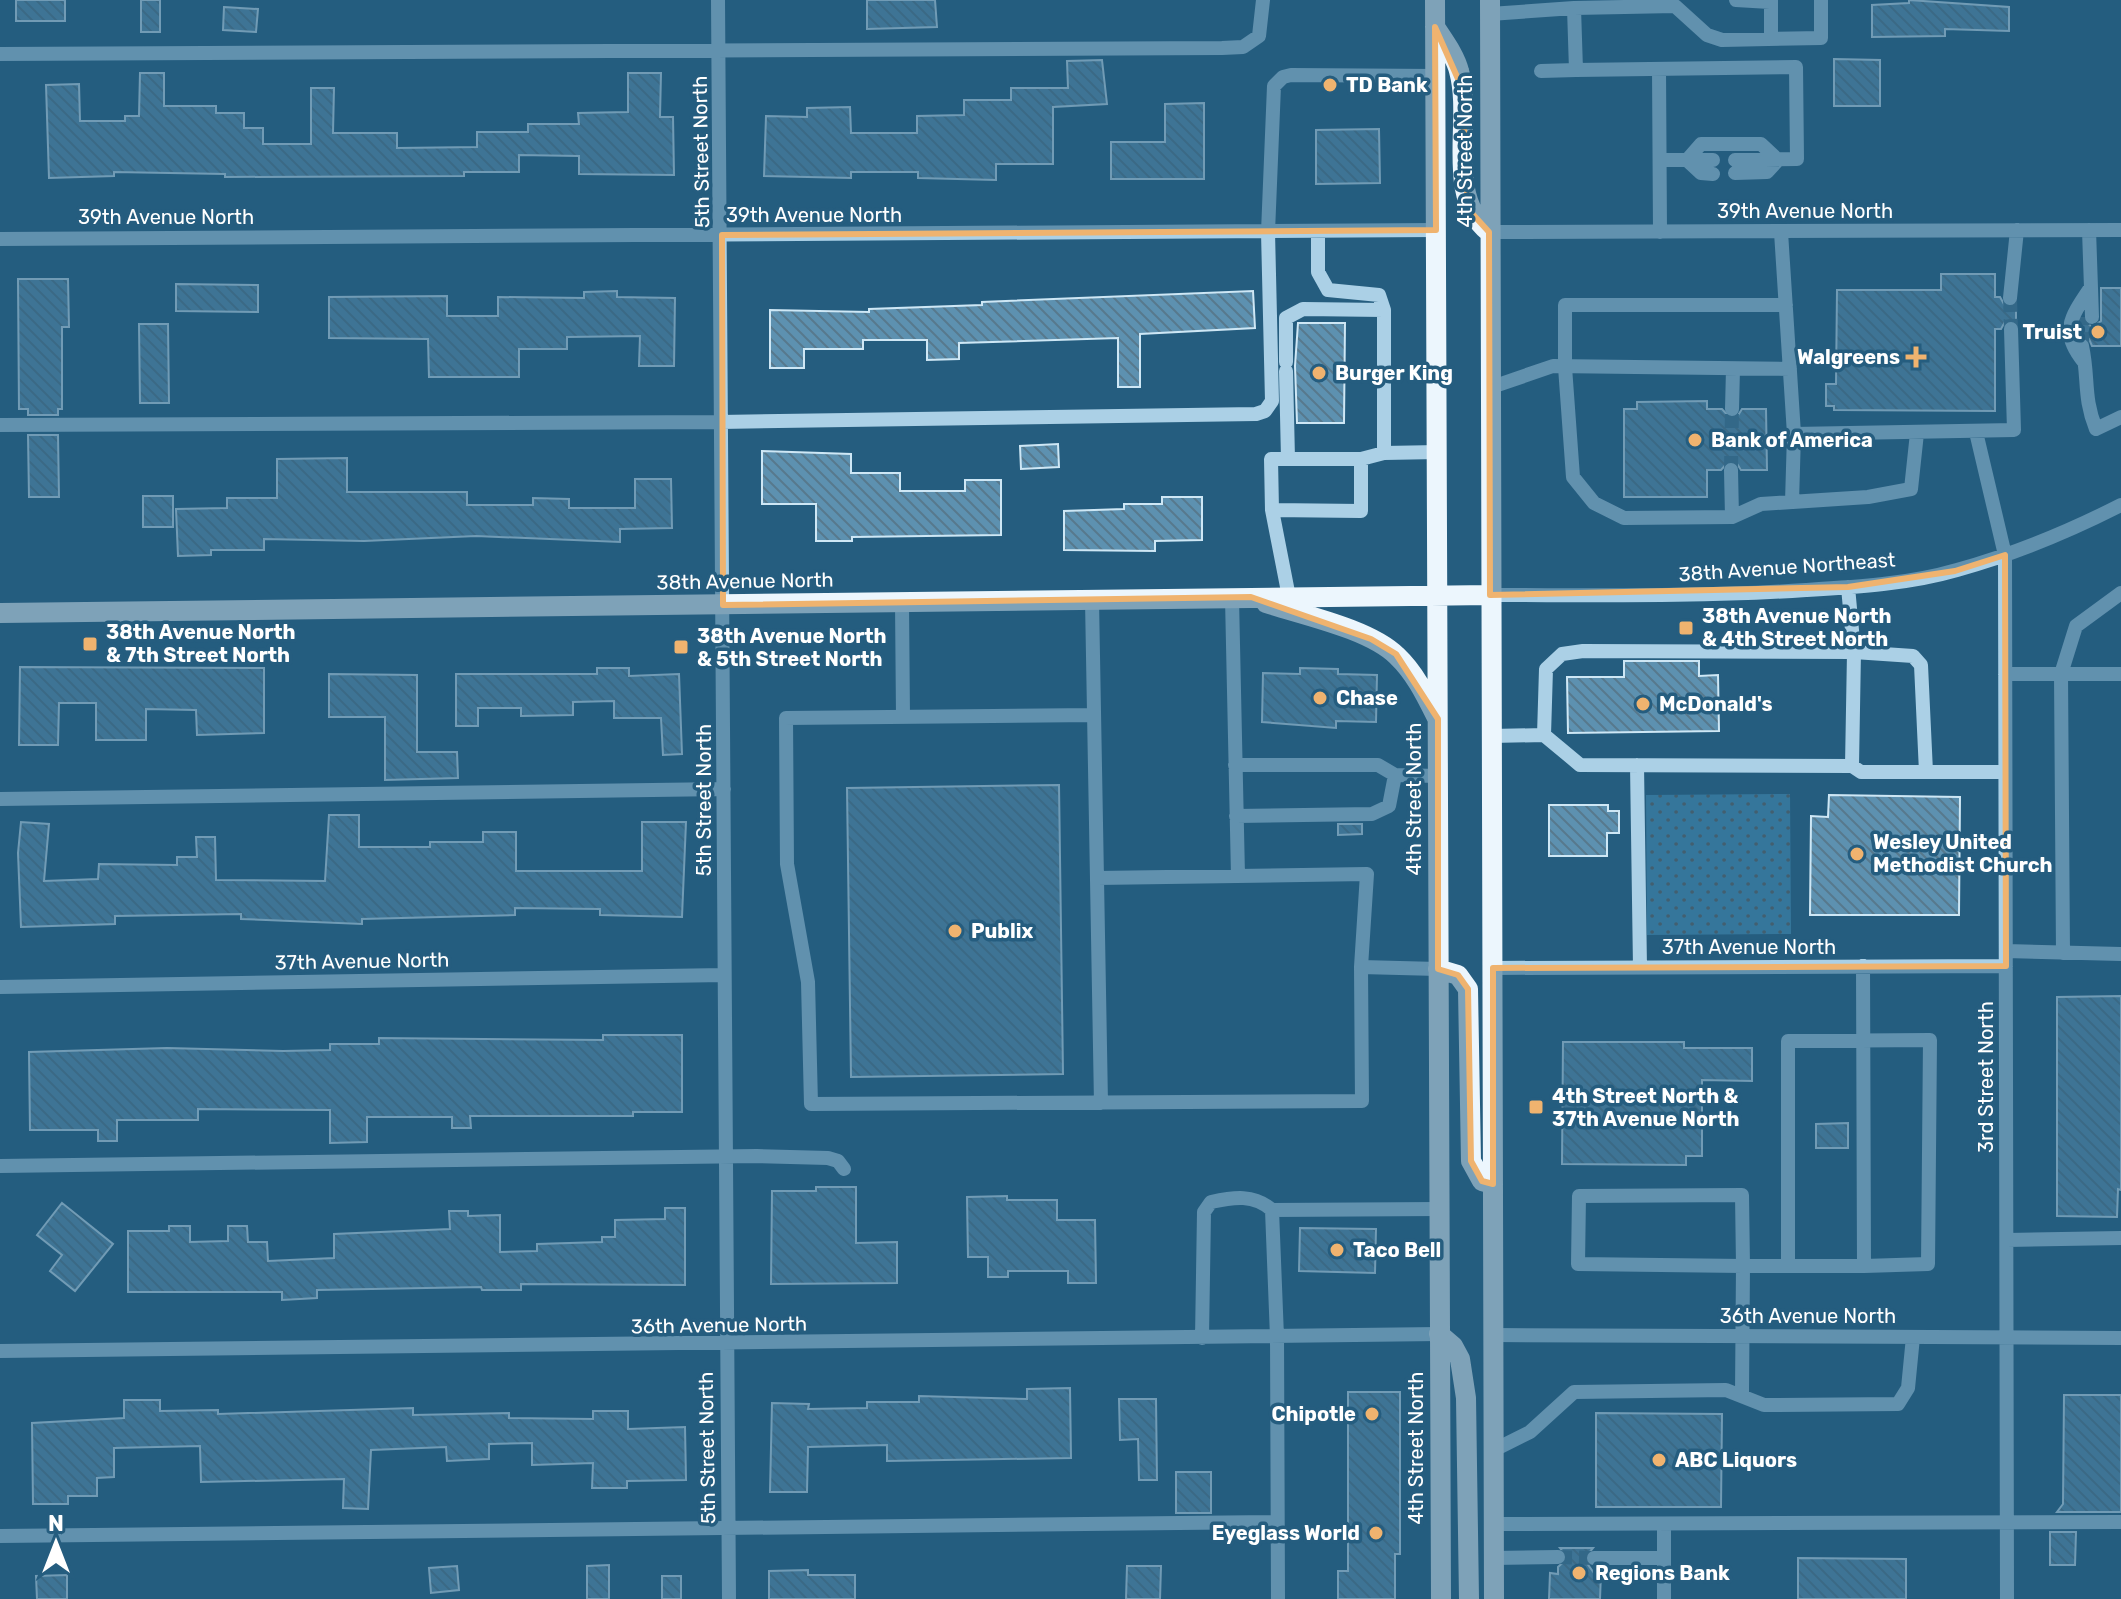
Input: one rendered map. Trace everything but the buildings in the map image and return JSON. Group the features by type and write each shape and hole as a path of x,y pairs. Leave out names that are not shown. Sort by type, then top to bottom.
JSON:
{"main road":[{"name":"4th Street North","path":"1435,0 1441,1599"},
{"name":"4th Street North","path":"1490,7 1494,1599"},
{"path":"1435,27 1453,56 1462,88 1468,209 1489,232"},
{"name":"38th Avenue North","path":"0,613 1490,595"},
{"path":"1241,598 1371,639 1396,654 1417,679 1438,719"},
{"path":"1438,969 1458,975 1468,989 1471,1161 1482,1181 1493,1184"},
{"path":"1439,1334 1453,1346 1460,1359 1466,1398 1469,1599"}],"street":[{"name":"5th Street North","path":"718,0 729,1599"},
{"path":"0,54 1243,47 1259,36 1263,0"},
{"path":"1736,0 1770,1 1771,38"},
{"path":"1490,7 1675,6 1707,35 1722,40 1821,38 1821,0"},
{"path":"1574,8 1576,70"},
{"path":"1541,71 1796,67 1797,159 1735,167"},
{"path":"1659,69 1660,232"},
{"path":"0,425 720,422 1231,416 1265,411 1272,401 1268,232 1273,95 1278,80 1291,75 1435,76"},
{"path":"1687,160 1701,144 1761,144 1778,160"},
{"path":"1660,160 1687,160 1713,167"},
{"name":"39th Avenue North","path":"0,239 1436,230"},
{"path":"2010,298 2017,230"},
{"path":"2087,317 2089,230"},
{"name":"39th Avenue North","path":"1489,232 2121,230"},
{"path":"1318,232 1318,272 1328,290 1379,295 1384,310 1384,453"},
{"path":"1781,232 1794,434 1792,502"},
{"path":"2086,365 2070,345 2071,317 2089,290"},
{"path":"1786,305 1565,305 1559,366 1573,477 1594,503 1624,518 1732,517 1761,504 1868,497 1911,489 1917,433"},
{"path":"1288,459 1286,318 1303,309 1384,310"},
{"path":"1794,434 2014,430 2011,329"},
{"path":"2087,346 2085,402 2096,429 2121,417"},
{"path":"1489,388 1559,366 1790,369"},
{"path":"1732,409 1733,369"},
{"name":"3rd Street North","path":"1976,432 2005,555 2007,1599"},
{"path":"1289,597 1272,510 1271,459 1361,459 1384,453 1438,452"},
{"path":"1272,510 1361,511 1361,459"},
{"path":"1731,470 1732,517"},
{"name":"38th Avenue Northeast","path":"1490,595 1741,595 1848,587 1955,571 2064,534 2121,505"},
{"path":"1848,587 1854,652 1852,766"},
{"path":"2063,953 2061,674 2076,626 2121,593"},
{"path":"1238,876 1235,765 1241,598"},
{"path":"1092,600 1101,1103"},
{"path":"902,603 903,717"},
{"path":"1544,735 1546,669 1562,654 1583,651 1854,652 1913,656 1921,665 1926,772"},
{"path":"2005,674 2121,674"},
{"path":"1094,715 786,718 787,864 808,982 811,1104 1362,1101 1361,967 1367,874 1097,878"},
{"path":"1491,736 1544,735 1580,765 1852,766 1861,772 2005,772"},
{"path":"1235,765 1378,765 1395,775 1438,776"},
{"path":"1637,765 1640,968"},
{"path":"1236,816 1372,814 1389,806 1395,775"},
{"path":"0,799 724,789"},
{"name":"37th Avenue North","path":"1493,968 1863,966 2063,953 2121,954"},
{"path":"1863,966 1864,1266"},
{"path":"1361,967 1438,969"},
{"name":"37th Avenue North","path":"0,987 724,975"},
{"path":"1742,1394 1740,1336 1743,1266 1742,1195 1579,1196 1578,1264 1743,1266 1788,1266 1864,1266 1928,1264 1930,1040 1788,1041 1788,1266"},
{"path":"0,1166 828,1158 838,1161 844,1169"},
{"path":"1202,1338 1204,1212 1211,1202 1231,1198 1260,1199 1272,1210 1439,1209"},
{"path":"1272,1210 1277,1337 1278,1599"},
{"path":"2007,1240 2121,1238"},
{"name":"36th Avenue North","path":"0,1351 726,1345 1439,1334"},
{"name":"36th Avenue North","path":"1494,1335 2121,1338"},
{"path":"1494,1450 1530,1432 1574,1392 1726,1390 1764,1405 1898,1404 1908,1388 1913,1337"},
{"path":"0,1536 1277,1522"},
{"path":"1493,1524 2007,1525 2121,1522"},
{"path":"1664,1524 1664,1599"},
{"path":"1493,1558 1558,1557"},
{"path":"1594,1558 1664,1558"}],"highlighted area":[{"path":"1435,27 1462,88 1468,209 1489,232 1490,595 1848,587 1955,571 2005,555 2006,966 1493,968 1493,1184 1482,1181 1471,1161 1468,989 1458,975 1438,969 1438,719 1396,654 1371,639 1251,597 723,605 722,235 1436,230"}],"shaded area":[{"path":"1790,794 1791,934 1647,935 1646,795"}],"tunnel":[{"path":"2010,298 2011,329"},
{"path":"2082,346 2083,317"},
{"path":"1731,470 1732,409"},
{"path":"1558,1557 1594,1558"}],"place":[{"name":"TD Bank","path":"1330,85"},
{"name":"Truist","path":"2098,332"},
{"name":"Walgreens","path":"1916,357"},
{"name":"Burger King","path":"1319,373"},
{"name":"Bank of America","path":"1695,440"},
{"name":"38th Avenue North & 4th Street North","path":"1686,628"},
{"name":"38th Avenue North & 7th Street North","path":"90,644"},
{"name":"38th Avenue North & 5th Street North","path":"681,647"},
{"name":"Chase","path":"1320,698"},
{"name":"McDonald's","path":"1643,704"},
{"name":"Wesley United Methodist Church","path":"1857,854"},
{"name":"Publix","path":"955,931"},
{"name":"4th Street North & 37th Avenue North","path":"1536,1107"},
{"name":"Taco Bell","path":"1337,1250"},
{"name":"Chipotle","path":"1372,1414"},
{"name":"ABC Liquors","path":"1659,1460"},
{"name":"Eyeglass World","path":"1376,1533"},
{"name":"Regions Bank","path":"1579,1573"}]}
